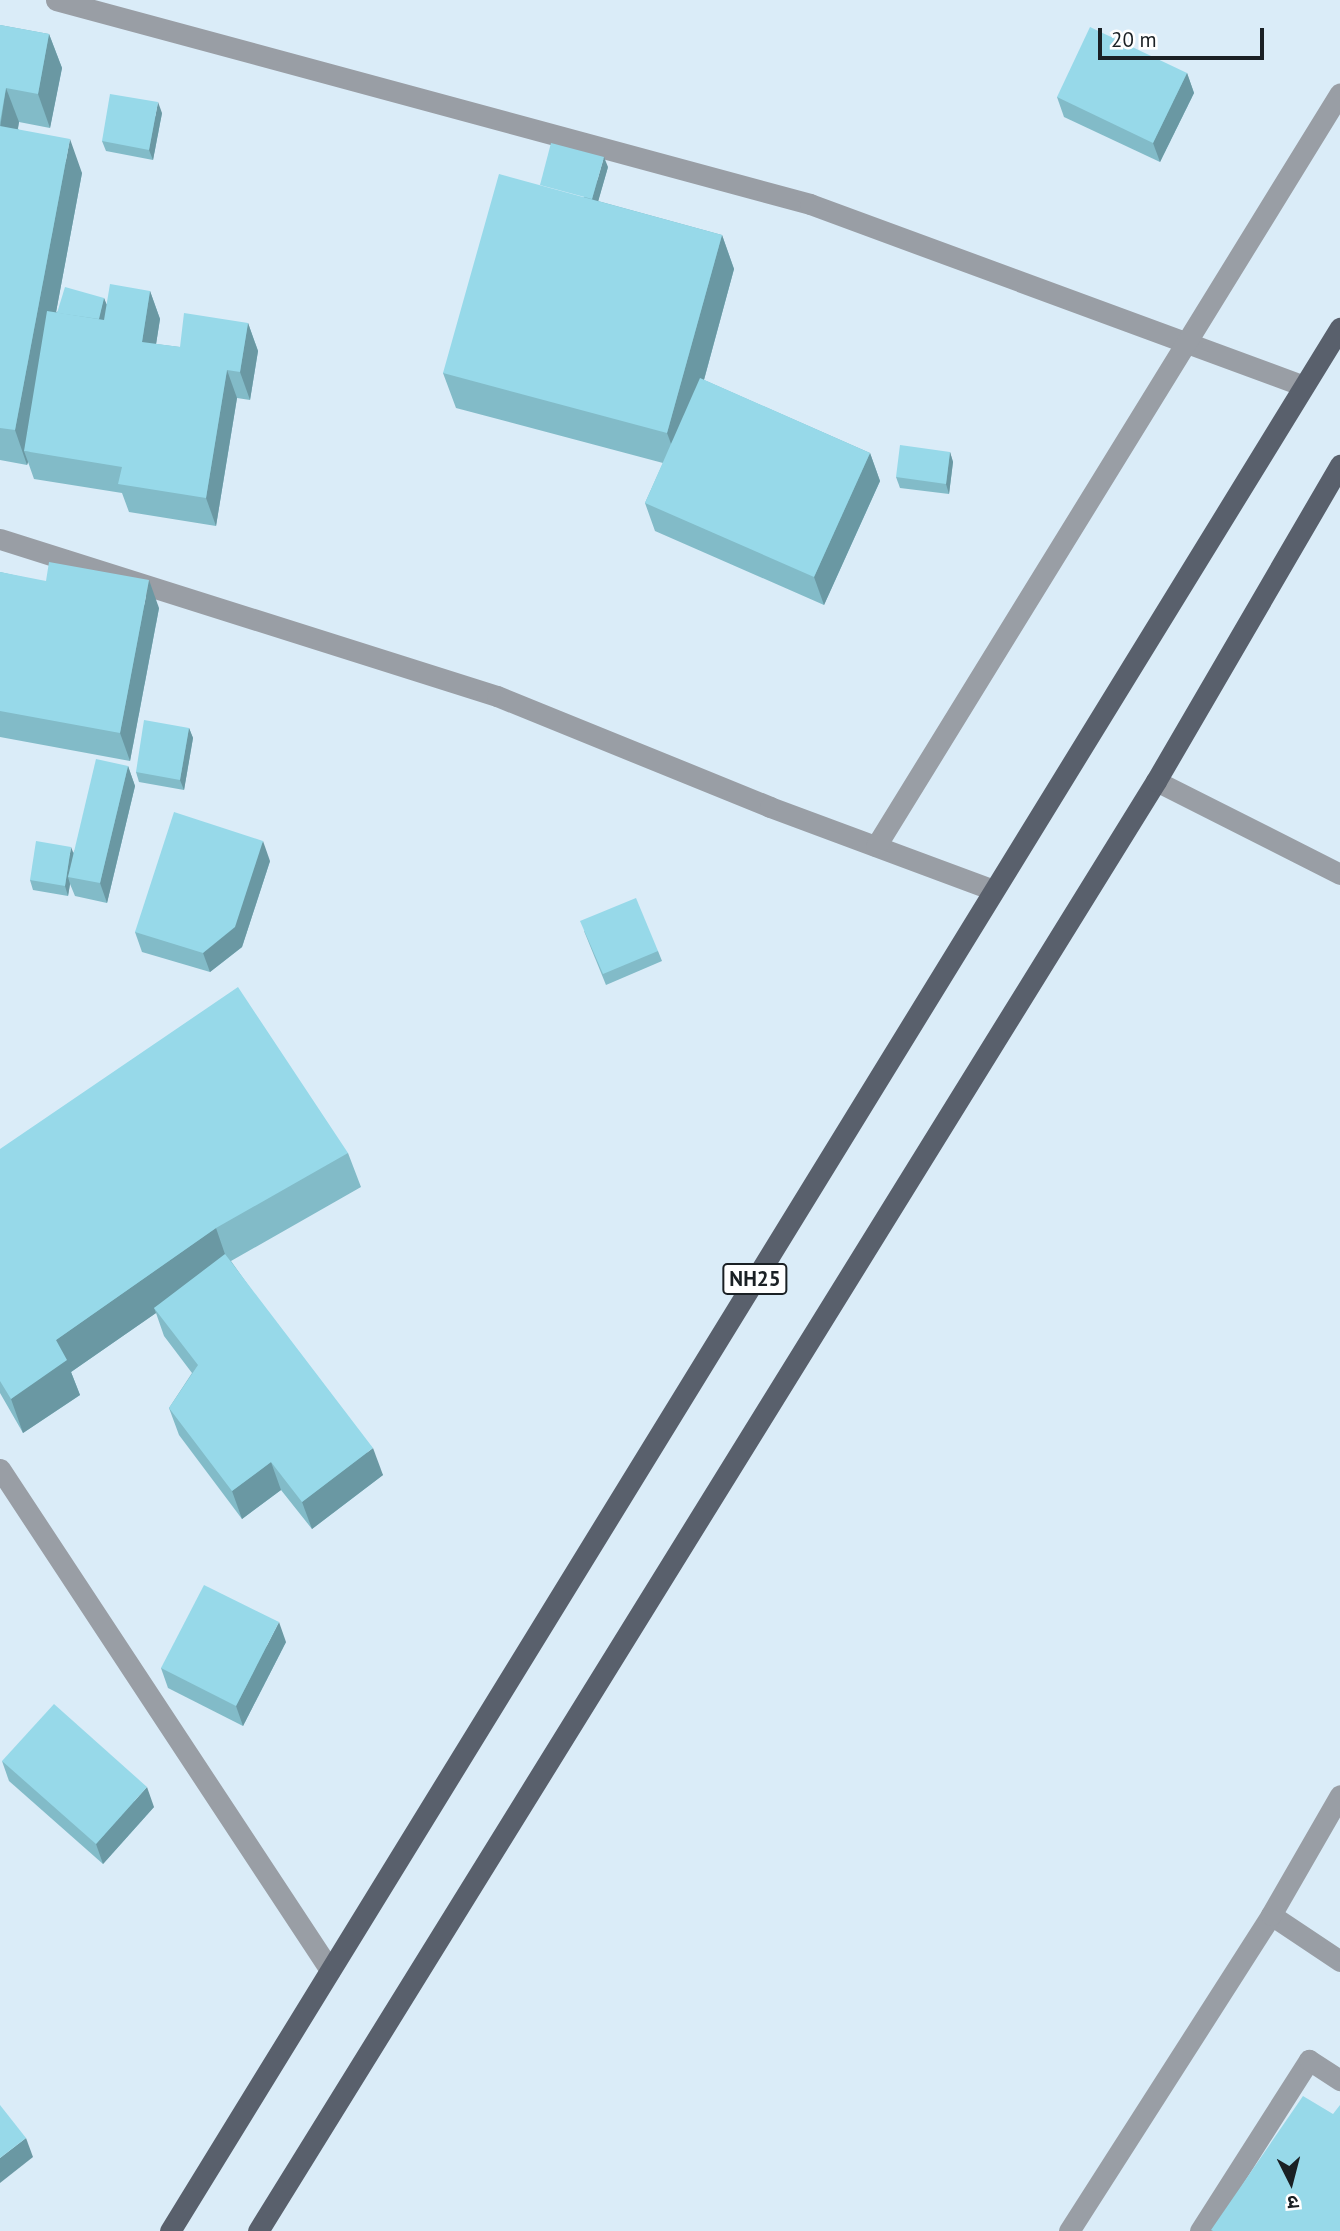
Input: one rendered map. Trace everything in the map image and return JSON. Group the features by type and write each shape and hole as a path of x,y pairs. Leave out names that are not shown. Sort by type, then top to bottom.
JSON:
{"main road":[{"name":"NH25","path":"170,2231 1340,328"},
{"path":"258,2231 1156,781 1340,465"}],"street":[{"path":"56,0 810,204 1304,386"},
{"path":"876,846 1340,93"},
{"path":"0,539 497,696 993,890"},
{"path":"1156,781 1340,874"},
{"path":"0,1469 330,1970"},
{"path":"1069,2231 1271,1914 1340,1795"},
{"path":"1271,1914 1340,1961"},
{"path":"1200,2231 1309,2060 1340,2080"}],"building":[{"path":"0,25 49,34 38,94 6,88 0,122"},
{"path":"1090,27 1187,73 1153,143 1057,97"},
{"path":"110,94 158,102 149,150 102,141"},
{"path":"0,126 70,139 15,430 0,428"},
{"path":"551,143 604,157 592,199 540,185"},
{"path":"499,174 722,235 667,433 443,373"},
{"path":"110,284 150,291 142,342 180,347 184,313 248,323 240,372 227,370 206,498 118,484 122,467 24,451 47,311 104,320"},
{"path":"65,287 104,298 99,319 57,313"},
{"path":"700,378 870,453 814,577 645,503"},
{"path":"900,445 950,452 946,484 896,477"},
{"path":"49,562 149,580 120,733 0,711 0,572 46,581"},
{"path":"144,720 189,728 180,780 136,772"},
{"path":"96,759 128,766 100,883 68,877"},
{"path":"174,812 263,841 235,927 203,953 135,932"},
{"path":"36,841 71,847 65,886 30,880"},
{"path":"636,898 658,951 603,974 580,921"},
{"path":"238,987 348,1153 216,1228 56,1340 67,1360 11,1399 0,1381 0,1149"},
{"path":"225,1254 373,1448 302,1502 271,1462 232,1491 169,1408 198,1365 154,1308"},
{"path":"204,1585 279,1622 236,1706 161,1668"},
{"path":"54,1704 147,1787 96,1844 2,1761"},
{"path":"1303,2096 1333,2114 1340,2105 1340,2231 1211,2230"},
{"path":"0,2105 26,2138 0,2158"}]}
